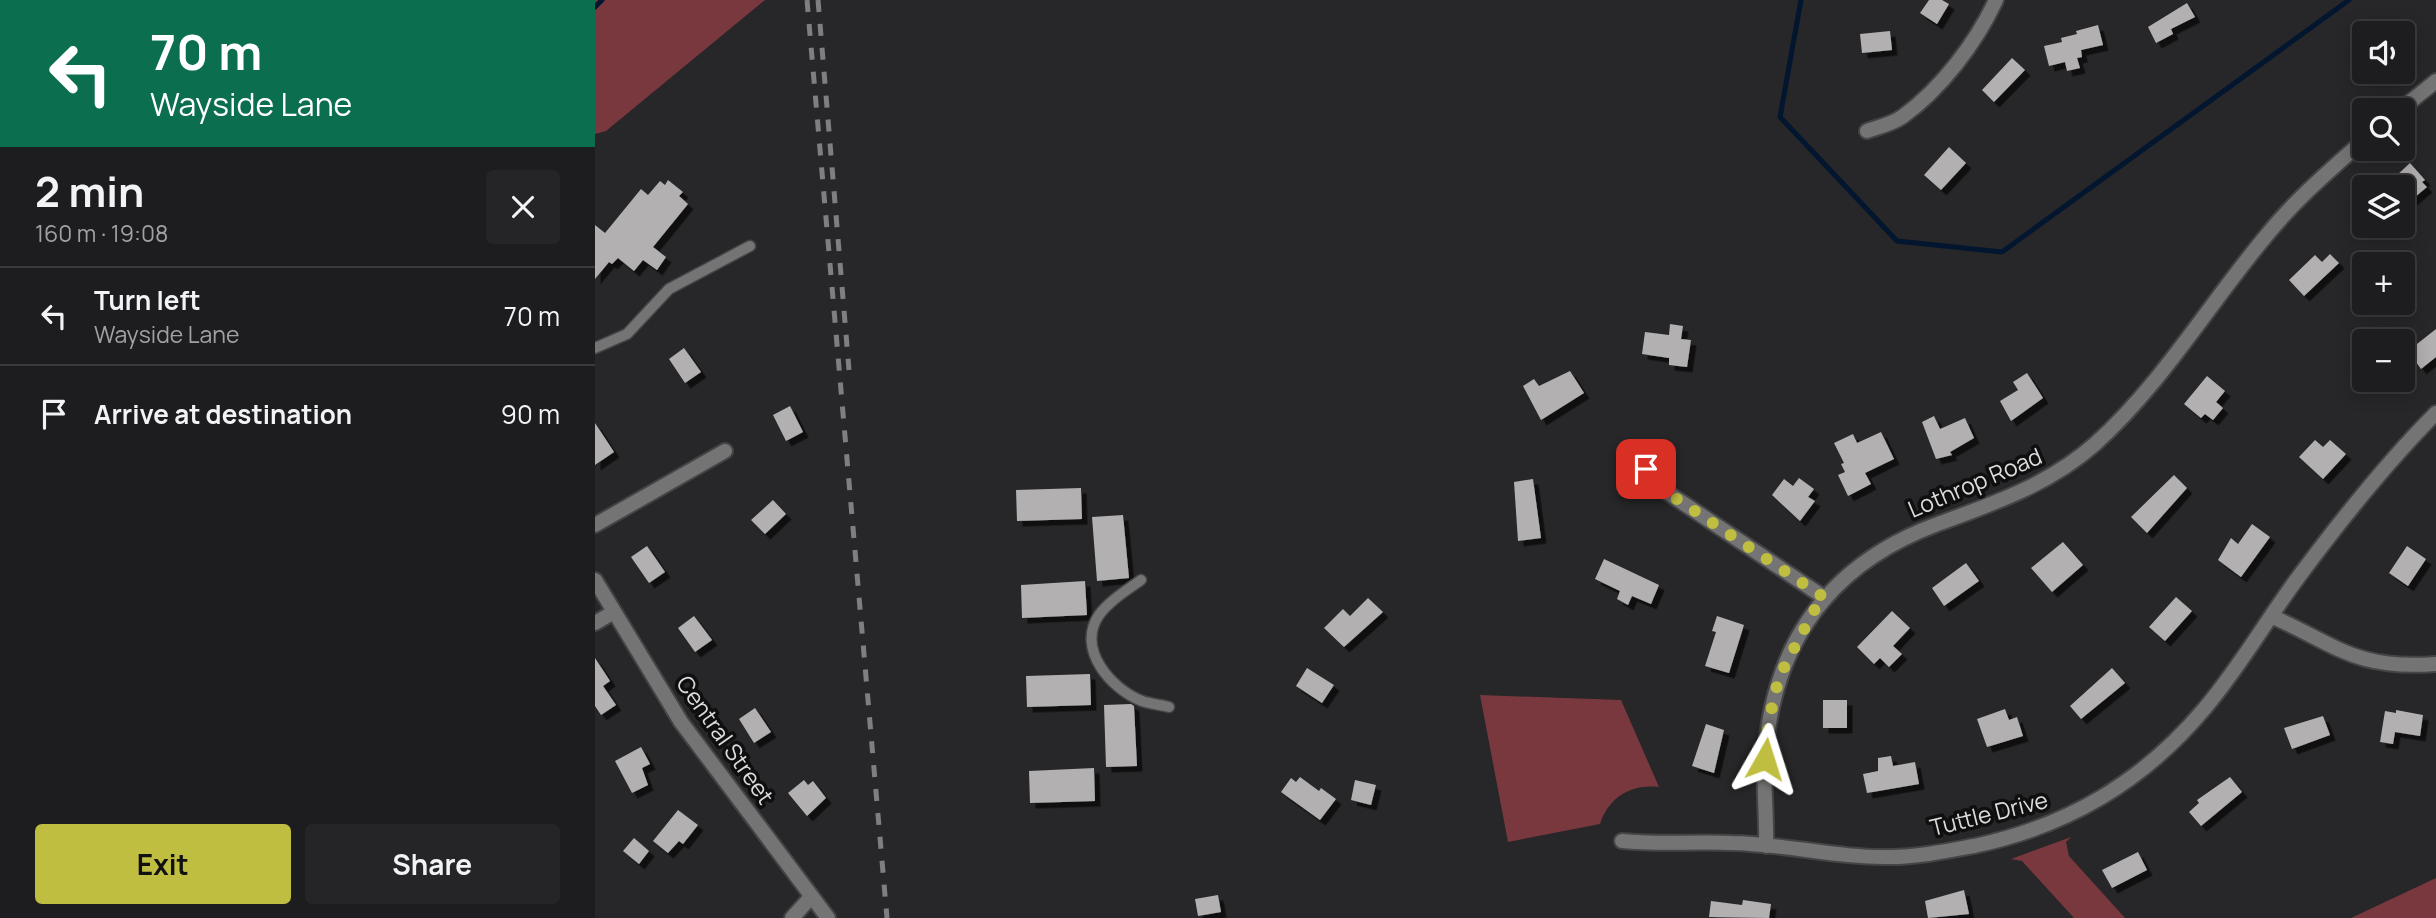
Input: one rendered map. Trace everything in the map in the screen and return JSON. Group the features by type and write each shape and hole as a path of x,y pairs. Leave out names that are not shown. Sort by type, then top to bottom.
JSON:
{"street":[{"path":"1867,131 1900,118 1919,102 1970,45 1996,0"},
{"path":"2415,98 2436,81"},
{"name":"Lothrop Road","path":"1766,846 1765,759 1774,698 1789,658 1817,605 1858,566 1892,544 2055,475 2094,445 2133,404 2294,202 2352,151"},
{"name":"Tuttle Drive","path":"1622,841 1664,845 1732,842 1891,858 1940,853 2032,832 2074,815 2137,775 2180,737 2207,705 2361,498 2436,413"},
{"path":"595,525 725,451"},
{"path":"1646,469 1668,493 1825,598"},
{"name":"Central Street","path":"595,580 681,722 828,918"},
{"path":"595,623 614,611"},
{"path":"2271,616 2355,658 2380,664 2436,664"},
{"path":"792,918 811,897"}],"lane":[{"path":"595,348 627,334 669,289 750,246"},
{"path":"1141,580 1120,594 1098,616 1092,632 1091,649 1098,664 1118,687 1141,701 1169,707"}],"shaded area":[{"path":"595,0 765,0 606,131 595,134"},
{"path":"1480,695 1621,700 1659,787 1639,788 1622,794 1609,806 1600,824 1508,842"},
{"path":"2071,837 2066,842 2069,856 2125,918 2074,918 2022,861 2011,859"},
{"path":"2436,878 2436,918 2351,918"}],"building":[{"path":"1929,0 1942,0 1949,4 1937,24 1920,13"},
{"path":"2187,3 2195,17 2171,29 2173,34 2156,43 2148,27"},
{"path":"2098,25 2103,45 2081,50 2082,57 2077,58 2080,68 2067,71 2065,62 2049,66 2044,46 2062,42 2061,38"},
{"path":"1890,31 1892,50 1862,53 1860,34"},
{"path":"2012,58 2025,70 1994,102 1982,90"},
{"path":"1949,147 1966,163 1941,190 1924,175"},
{"path":"2410,163 2425,180 2422,182 2427,187 2415,197 2415,175 2397,175"},
{"path":"668,180 683,192 679,196 688,204 653,247 666,257 657,270 643,260 634,271 618,258 612,264 609,262 595,279 595,225 605,233 641,189 648,195 660,181 665,185"},
{"path":"2330,254 2339,263 2304,296 2289,280 2315,255 2322,262"},
{"path":"1670,324 1683,326 1681,339 1691,340 1687,367 1669,365 1669,358 1642,354 1645,332 1669,335"},
{"path":"2436,329 2436,357 2421,369 2415,361 2415,346"},
{"path":"684,348 701,372 685,383 669,359"},
{"path":"1570,371 1584,393 1541,420 1523,386 1534,379 1539,386"},
{"path":"2027,373 2043,398 2011,421 2000,401 2018,390 2013,382"},
{"path":"2207,376 2225,391 2216,402 2223,408 2213,420 2205,414 2201,418 2184,404"},
{"path":"790,406 803,432 786,441 773,415"},
{"path":"1934,416 1940,429 1965,418 1974,438 1950,452 1952,455 1936,459 1922,422"},
{"path":"595,423 614,452 595,465"},
{"path":"1881,432 1894,459 1865,473 1871,484 1848,496 1838,475 1845,472 1841,464 1844,463 1834,443 1853,434 1857,443"},
{"path":"2315,440 2323,447 2330,440 2346,454 2323,479 2299,457"},
{"path":"2174,475 2187,488 2147,533 2131,517"},
{"path":"1799,478 1814,489 1808,497 1815,501 1800,521 1772,495 1784,479 1793,486"},
{"path":"1533,479 1541,538 1518,541 1514,482"},
{"path":"1081,488 1082,519 1017,521 1016,490"},
{"path":"773,500 786,514 765,534 751,520"},
{"path":"1123,515 1129,578 1097,581 1092,517"},
{"path":"2252,524 2270,537 2241,577 2218,560 2231,538 2238,544"},
{"path":"2063,542 2083,565 2052,592 2031,568"},
{"path":"647,546 665,572 649,583 631,557"},
{"path":"2407,546 2426,559 2408,586 2389,573"},
{"path":"1604,559 1659,585 1651,604 1632,596 1628,605 1617,599 1620,591 1595,579"},
{"path":"1966,563 1979,581 1944,606 1932,588"},
{"path":"1085,581 1087,615 1022,618 1021,585"},
{"path":"2176,597 2192,611 2165,641 2149,627"},
{"path":"1368,598 1383,612 1344,647 1324,628 1343,609 1350,616"},
{"path":"1892,611 1910,628 1893,646 1902,654 1889,667 1880,658 1874,664 1857,647"},
{"path":"694,616 712,640 695,652 678,628"},
{"path":"1717,616 1744,625 1729,673 1705,666 1716,632 1712,631"},
{"path":"595,658 610,681 603,686 616,705 601,715 595,706"},
{"path":"1307,668 1334,685 1322,703 1296,686"},
{"path":"2112,668 2125,683 2081,719 2070,706"},
{"path":"1090,674 1091,705 1027,707 1026,676"},
{"path":"1823,700 1847,700 1847,728 1823,728"},
{"path":"1104,705 1134,706 1137,766 1106,767"},
{"path":"755,708 771,732 754,743 739,719"},
{"path":"2005,709 2009,720 2017,717 2023,736 1987,747 1977,719"},
{"path":"2396,710 2423,715 2420,736 2395,732 2393,744 2380,742 2385,711 2396,713"},
{"path":"2323,716 2330,735 2292,749 2284,728"},
{"path":"1706,724 1724,730 1714,773 1692,766"},
{"path":"641,747 650,764 642,768 648,785 632,793 615,761"},
{"path":"1891,756 1893,766 1915,762 1919,784 1867,793 1863,774 1878,771 1878,758"},
{"path":"1094,768 1095,801 1030,803 1029,771"},
{"path":"1300,777 1336,799 1320,820 1281,792 1291,778 1296,782"},
{"path":"2230,777 2242,792 2201,826 2189,812 2199,803 2197,800"},
{"path":"804,780 808,785 813,781 826,798 807,816 788,793"},
{"path":"1355,780 1376,785 1371,805 1351,800"},
{"path":"678,810 698,825 683,844 679,841 668,853 653,841"},
{"path":"634,838 649,851 639,864 623,851"},
{"path":"2138,852 2147,870 2112,888 2102,870"},
{"path":"1964,890 1969,914 1928,918 1925,901"},
{"path":"1218,895 1221,912 1198,916 1195,899"},
{"path":"1743,900 1771,904 1769,918 1709,917 1711,901 1742,905"}],"waterway":[{"path":"595,7 602,0"},
{"path":"1801,0 1780,117 1897,241 2002,252 2349,0"}],"railway":[{"path":"807,0 887,918"},
{"path":"818,0 849,370"}],"route":[{"path":"1646,469 1668,493 1825,598 1817,605 1779,677 1769,720 1765,759"}]}
